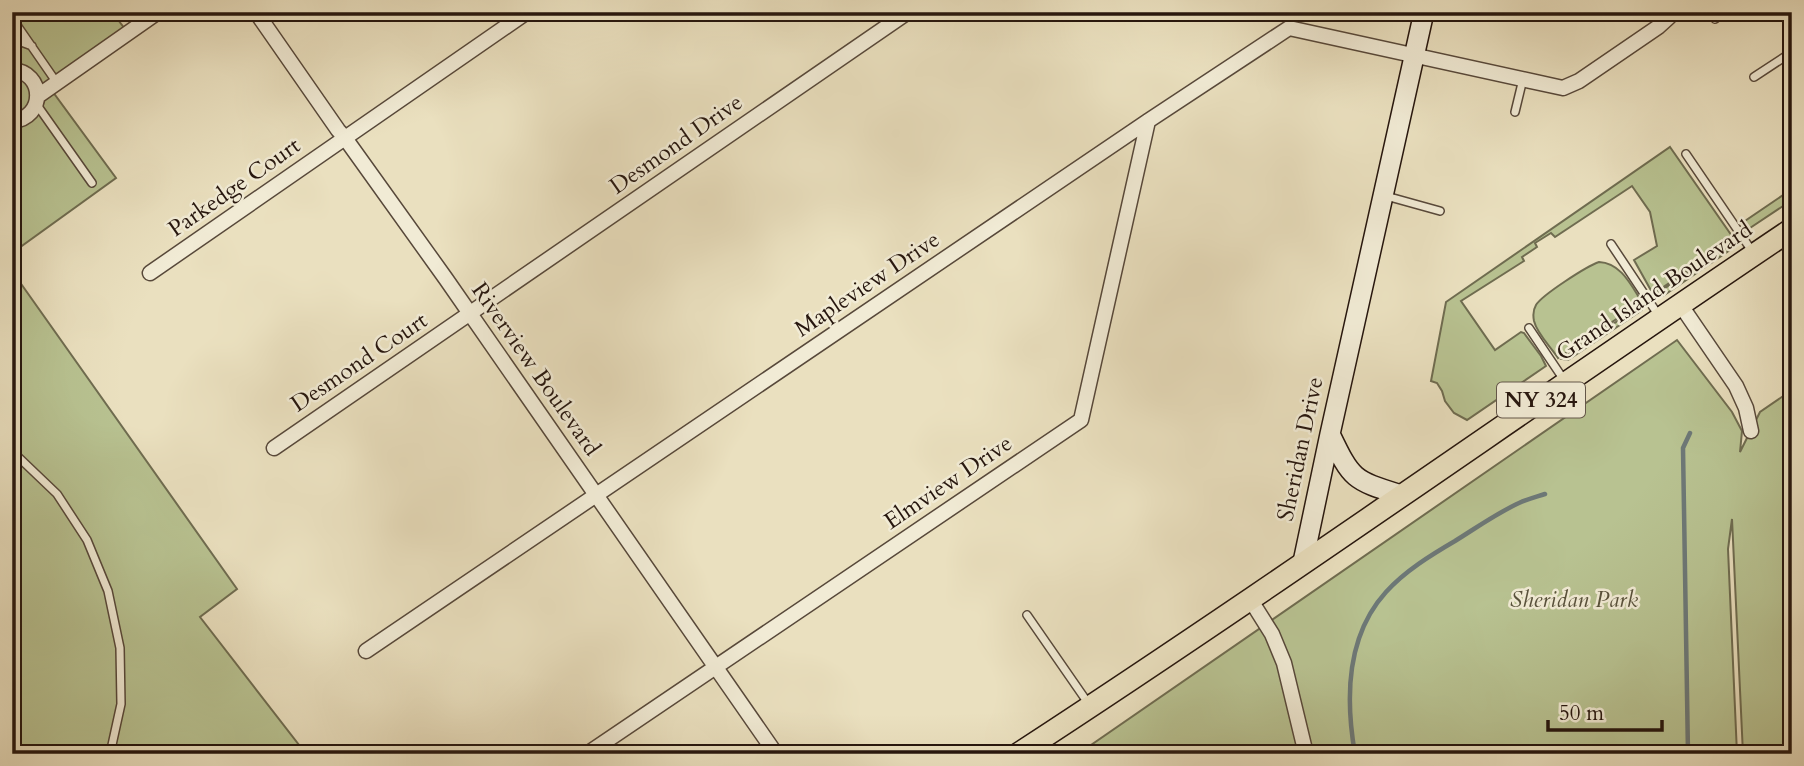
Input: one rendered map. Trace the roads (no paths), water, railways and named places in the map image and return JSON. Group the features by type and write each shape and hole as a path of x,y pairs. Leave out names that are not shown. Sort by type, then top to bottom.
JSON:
{"main road":[{"name":"Sheridan Drive","path":"1303,562 1424,12"},
{"name":"Grand Island Boulevard","path":"1303,562 1792,229"},
{"path":"1330,434 1343,461 1358,480 1401,495"},
{"name":"NY 324","path":"1018,754 1303,562"}],"street":[{"path":"12,121 32,112 37,100 57,83 158,12"},
{"name":"Riverview Boulevard","path":"256,12 776,754"},
{"name":"Parkedge Court","path":"149,274 527,12"},
{"name":"Desmond Drive","path":"470,314 908,12"},
{"name":"Mapleview Drive","path":"366,651 1289,28 1563,89 1658,27 1671,12"},
{"path":"12,70 32,79 37,100"},
{"name":"Elmview Drive","path":"587,754 1081,420 1148,121"},
{"path":"1680,304 1736,386 1746,408 1751,430"},
{"name":"Desmond Court","path":"274,448 470,314"},
{"path":"1250,599 1272,634 1284,663 1306,754"}],"lane":[{"path":"1715,19 1724,12"},
{"path":"12,18 57,83"},
{"path":"12,35 16,40 32,47"},
{"path":"1754,77 1792,52"},
{"path":"1515,112 1522,79"},
{"path":"37,100 92,183"},
{"path":"1686,154 1754,254"},
{"path":"1383,195 1440,211"},
{"path":"1611,244 1660,318"},
{"path":"1529,328 1566,382"},
{"path":"12,451 57,494 87,540 108,591 120,648 121,704 110,754"},
{"path":"1027,615 1090,707"}],"waterway":[{"path":"1688,754 1683,448 1690,433"},
{"path":"1355,754 1350,711 1352,668 1363,628 1373,609 1393,584 1410,570 1503,511 1545,494"}],"park label":[{"name":"Sheridan Park","path":"1574,599"}]}
